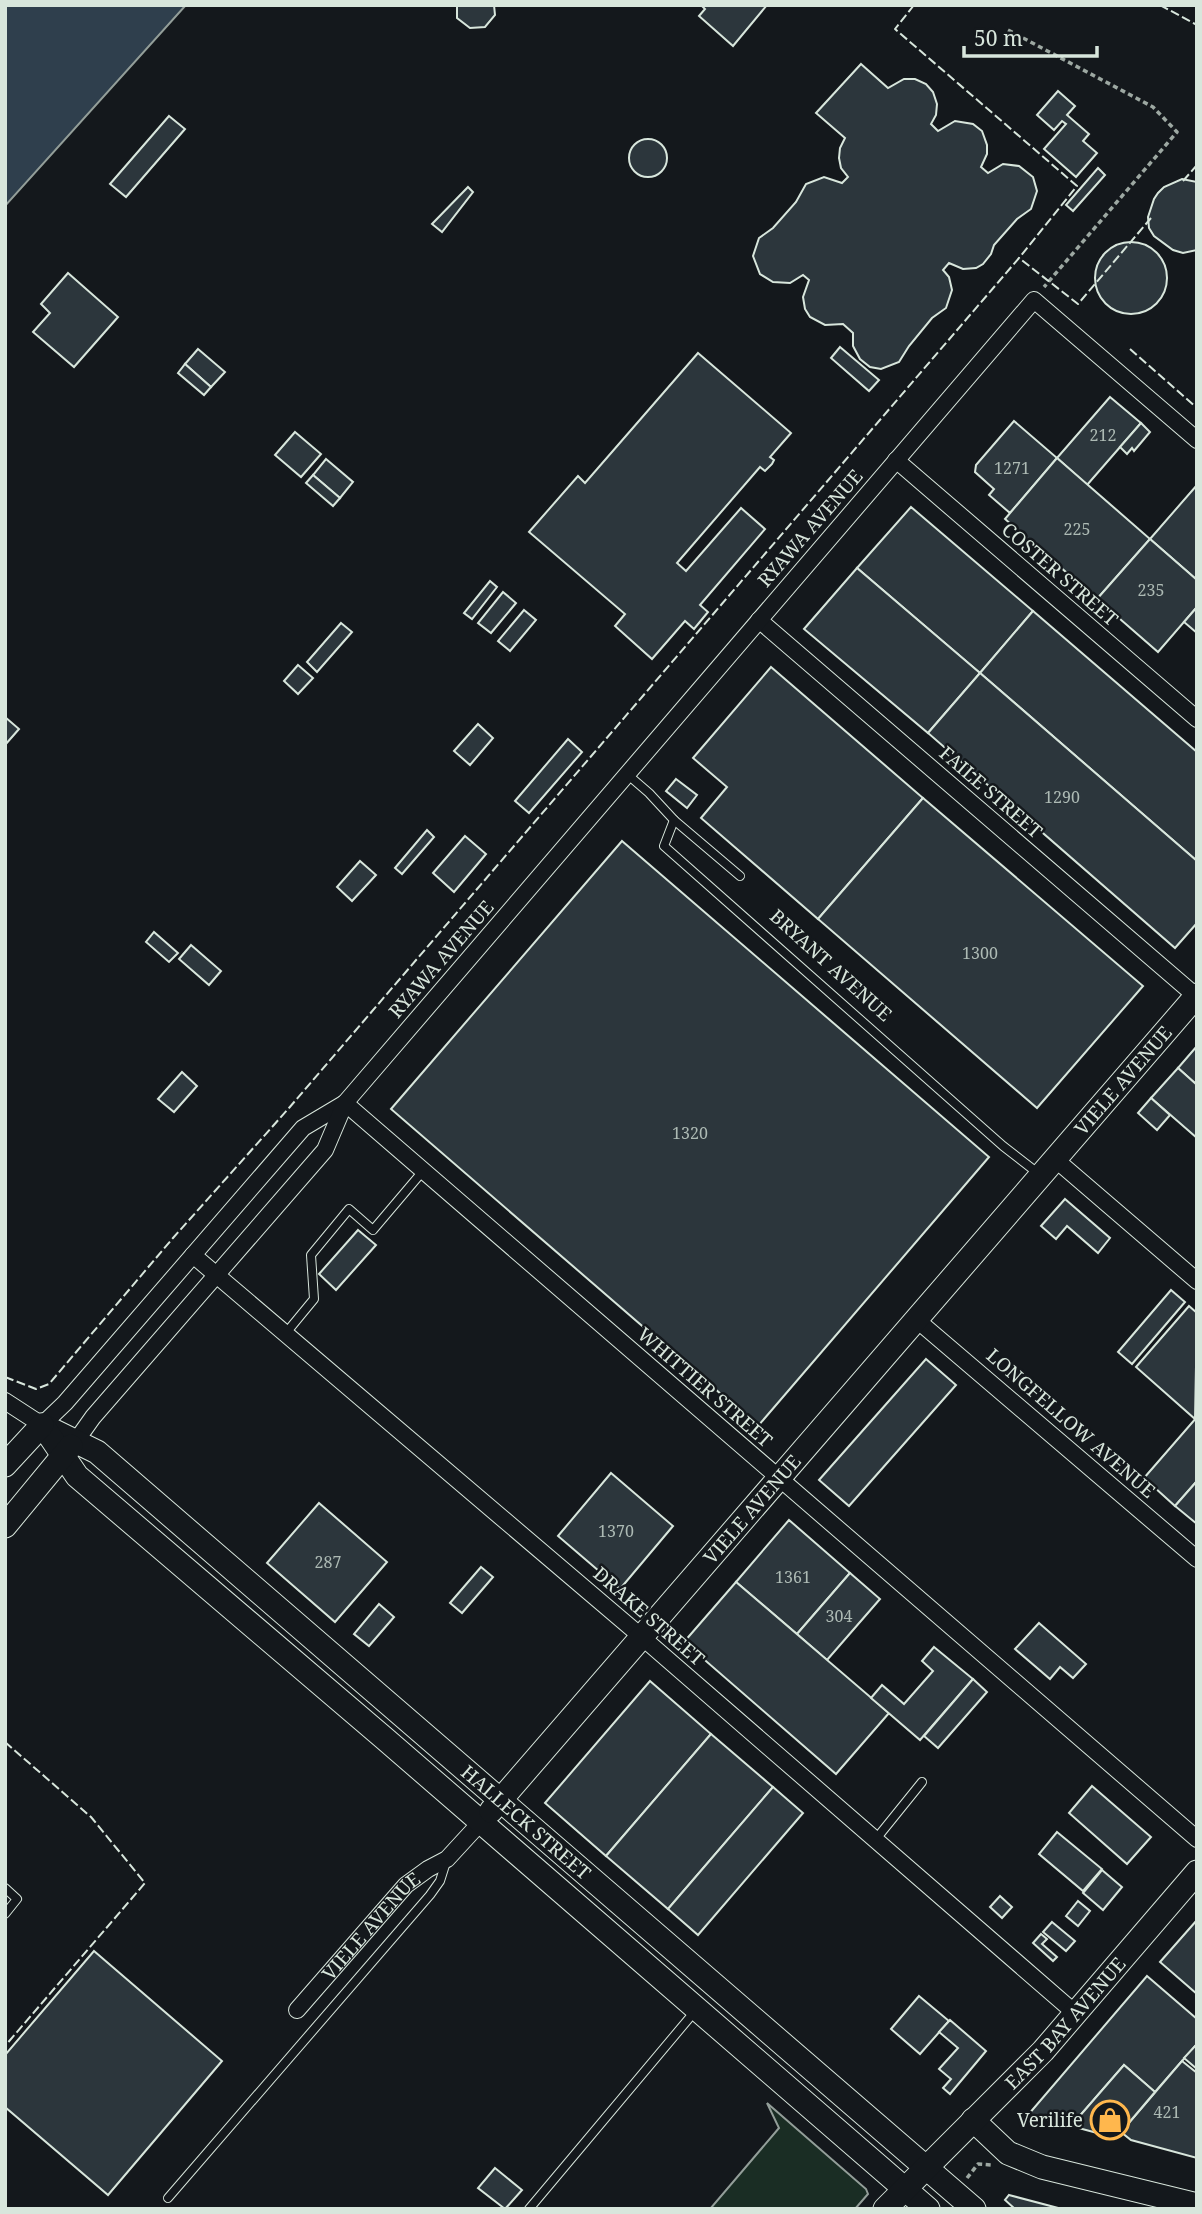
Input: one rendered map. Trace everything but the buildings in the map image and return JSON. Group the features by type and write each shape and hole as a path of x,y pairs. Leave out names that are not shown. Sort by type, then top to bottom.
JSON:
{"main road":[{"name":"VIELE AVENUE","path":"481,1822 1197,996"},
{"path":"5,1465 42,1425 69,1449 5,1526"},
{"name":"HALLECK STREET","path":"928,2209 77,1475 69,1449 97,1452 974,2209"},
{"name":"EAST BAY AVENUE","path":"885,2209 1043,2050 1197,1872"},
{"path":"973,2120 1008,2152 1042,2167 1197,2205"}],"street":[{"path":"1034,300 1197,440"},
{"name":"RYAWA AVENUE","path":"69,1449 93,1417 325,1150 345,1103 1034,300"},
{"name":"COSTER STREET","path":"896,460 1197,719"},
{"name":"FAILE STREET","path":"759,620 1197,996"},
{"name":"RYAWA AVENUE","path":"42,1425 65,1403 303,1128 345,1103"},
{"name":"WHITTIER STREET","path":"345,1103 1197,1839"},
{"name":"BRYANT AVENUE","path":"1048,1167 1197,1281"},
{"name":"DRAKE STREET","path":"193,1255 643,1638 1075,2013"},
{"name":"LONGFELLOW AVENUE","path":"917,1320 1197,1559"},
{"path":"5,1401 42,1425"},
{"name":"VIELE AVENUE","path":"297,2010 406,1885 421,1873 447,1859 481,1822"}],"lane":[{"path":"627,774 674,820 740,876"},
{"name":"BRYANT AVENUE","path":"674,820 664,846 1003,1146 1048,1167"},
{"path":"286,1333 314,1299 311,1255 349,1209 373,1230 423,1171"},
{"path":"876,1839 922,1783"},
{"path":"167,2199 430,1895 440,1881 447,1859"},
{"path":"5,1888 17,1899 5,1914"},
{"path":"529,2209 697,2008"}],"path":[{"path":"1008,30 1153,107 1177,132 1034,300"},
{"path":"969,2176 978,2164 1000,2165"}],"green space":[{"path":"767,2103 866,2189 868,2194 855,2209 710,2209 779,2128"}],"water":[{"path":"5,5 186,5 5,206"}],"fence":[{"path":"914,5 895,29 1077,186 1019,258"},
{"path":"1160,5 1197,25"},
{"path":"1183,181 1197,165"},
{"path":"5,1377 36,1389 49,1384 1019,258 1078,304 1151,218"},
{"path":"1130,349 1197,408"},
{"path":"5,1742 91,1817 145,1883 5,2046"}],"place":[{"name":"Verilife","path":"1110,2120"}]}
